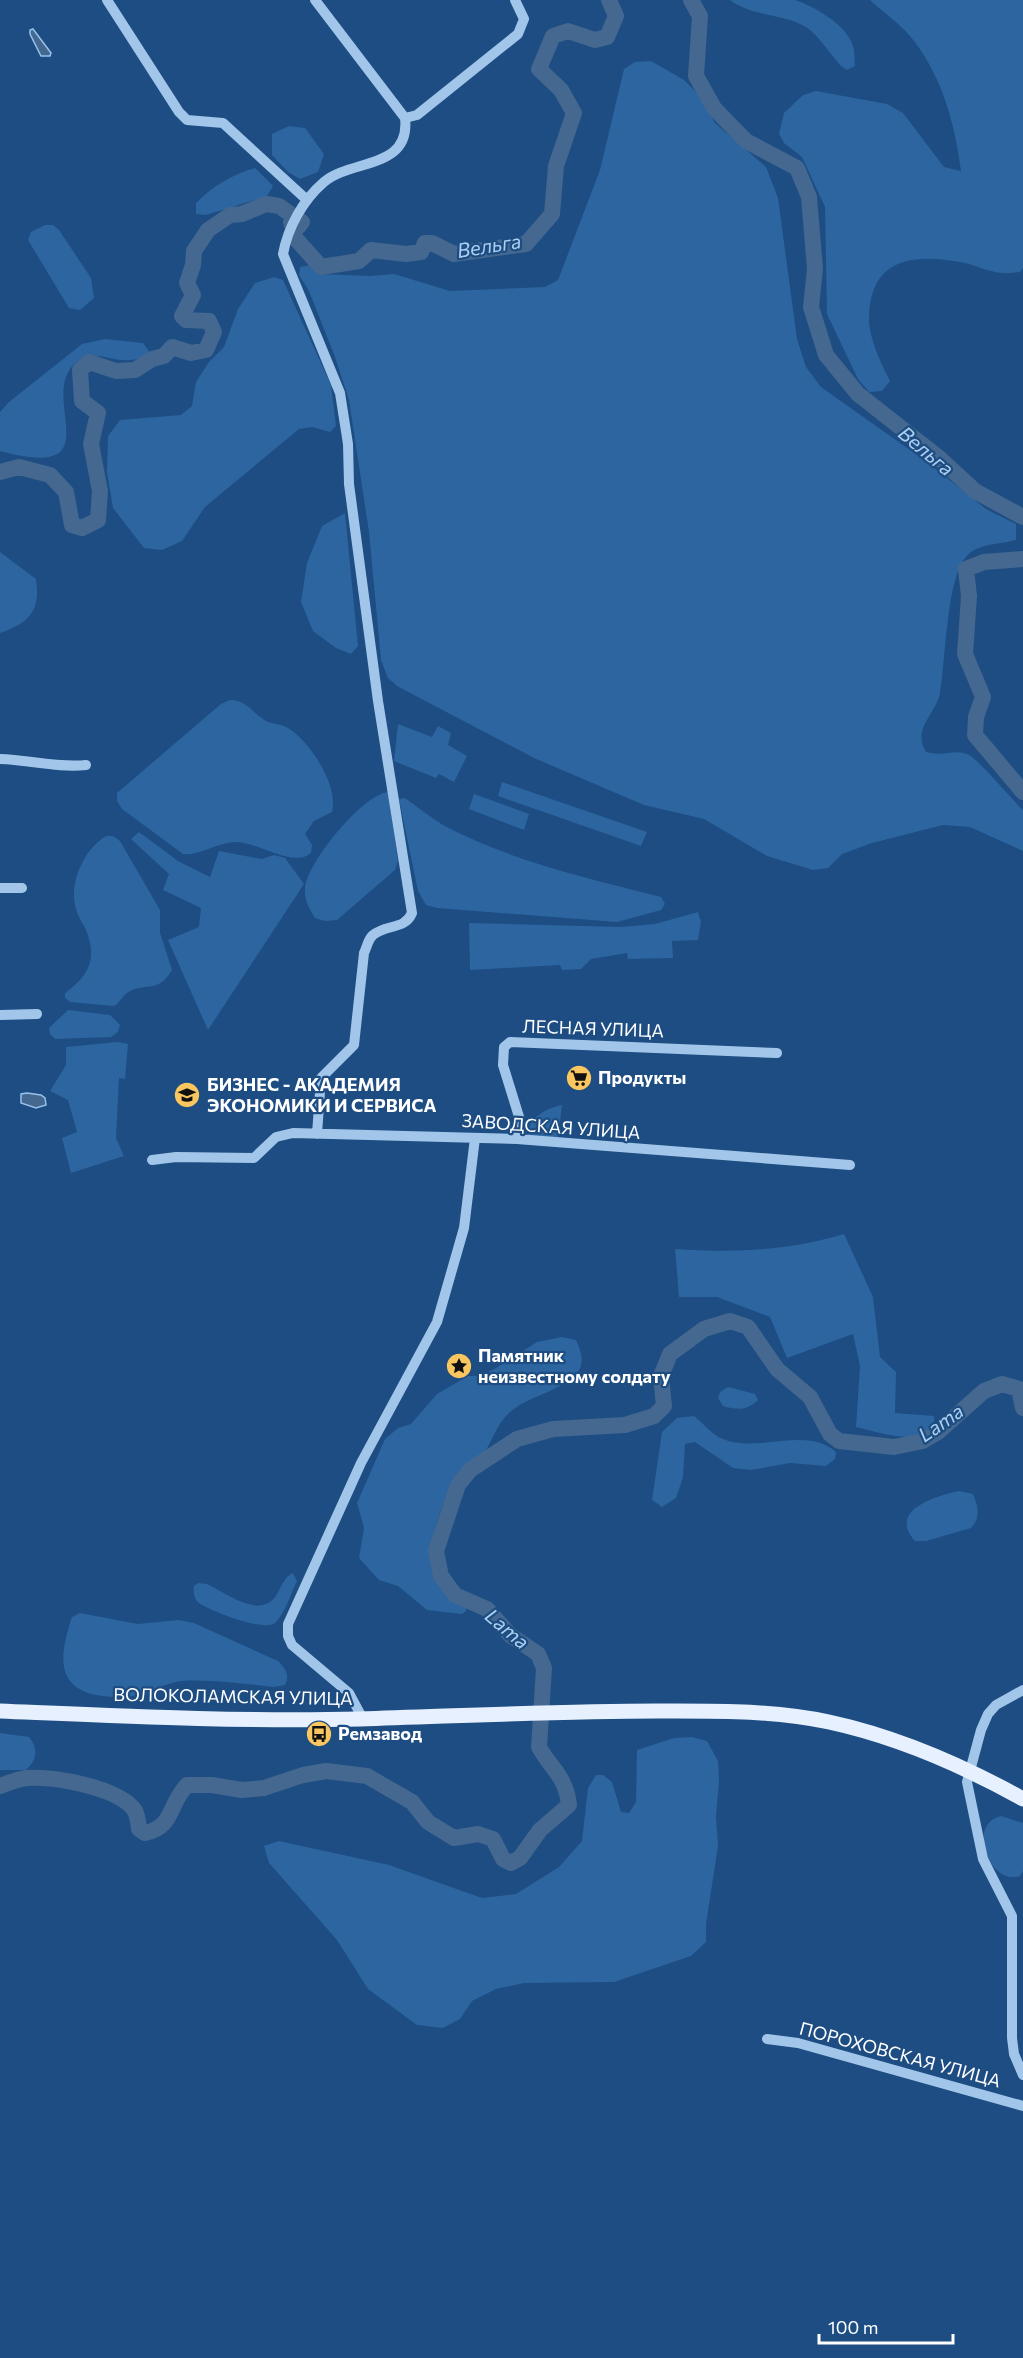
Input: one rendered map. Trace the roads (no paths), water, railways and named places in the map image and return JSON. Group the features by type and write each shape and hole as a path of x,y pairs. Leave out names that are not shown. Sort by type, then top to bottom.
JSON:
{"main road":[{"name":"ВОЛОКОЛАМСКАЯ УЛИЦА","path":"0,1711 236,1721 363,1719 502,1712 742,1712 819,1720 905,1744 970,1771 1023,1799"}],"street":[{"path":"107,0 179,112 194,123 223,123 307,200"},
{"path":"315,0 405,118 404,136 398,147 385,158 325,180 307,200 287,235 283,254 340,393 348,444 349,484 378,700 412,913 403,924 380,931 369,939 364,953 354,1045 321,1078 317,1134"},
{"path":"405,118 417,116 518,34 524,19 515,0"},
{"path":"0,759 32,760 72,767 86,765"},
{"path":"0,888 22,888"},
{"path":"0,1015 37,1014"},
{"name":"ЛЕСНАЯ УЛИЦА","path":"517,1139 520,1120 502,1059 504,1047 510,1042 777,1053"},
{"name":"ЗАВОДСКАЯ УЛИЦА","path":"152,1160 176,1157 254,1158 276,1137 283,1134 317,1134 517,1139 850,1165"},
{"path":"363,1719 349,1693 292,1645 288,1636 288,1624 361,1463 437,1322 464,1228 475,1138"},
{"path":"1023,1690 996,1705 988,1714 970,1771 967,1790 975,1816 978,1842 983,1859 1012,1916 1012,2038 1014,2054 1023,2075"},
{"name":"ПОРОХОВСКАЯ УЛИЦА","path":"767,2039 798,2043 1023,2106"}],"waterway":[{"name":"Вельга","path":"0,472 19,467 50,475 66,492 72,525 82,528 98,520 100,491 91,444 98,413 82,401 80,370 89,362 116,371 135,370 152,359 164,356 172,347 191,353 206,350 214,332 209,321 186,320 182,316 193,295 187,283 193,265 194,251 208,230 230,215 242,214 266,204 279,206 302,222 299,226 291,222 296,239 321,267 359,261 371,250 406,254 421,252 425,243 432,243 454,254 526,244 552,214 556,166 574,113 561,90 539,69 553,36 568,31 595,40 607,37 616,16 609,0"},
{"name":"Вельга","path":"691,0 700,16 696,76 714,108 746,141 797,168 809,197 815,269 811,307 826,355 858,394 938,457 975,491 1023,517"},
{"name":"Вельга","path":"1023,559 984,562 966,569 969,596 965,654 983,697 976,717 975,735 1023,792"},
{"name":"Lama","path":"0,1786 13,1781 38,1778 67,1781 98,1789 123,1800 132,1807 137,1815 139,1829 145,1833 161,1826 187,1785 212,1785 242,1790 264,1788 303,1775 326,1771 367,1776 412,1802 428,1822 454,1838 478,1834 493,1839 503,1859 511,1863 520,1858 540,1830 569,1805 565,1787 539,1747 544,1668 538,1654 510,1635 487,1609 455,1595 441,1576 436,1551 458,1485 470,1470 517,1439 553,1429 625,1425 654,1416 664,1406 661,1376 670,1354 704,1329 730,1321 748,1327 777,1369 810,1397 830,1434 839,1441 894,1447 923,1441 938,1432 984,1391 1002,1384 1019,1389 1023,1408"}],"place":[{"name":"Продукты","path":"579,1078"},
{"name":"БИЗНЕС - АКАДЕМИЯ ЭКОНОМИКИ И СЕРВИСА","path":"187,1095"},
{"name":"Памятник неизвестному солдату","path":"459,1366"},
{"name":"Ремзавод","path":"319,1734"}]}
